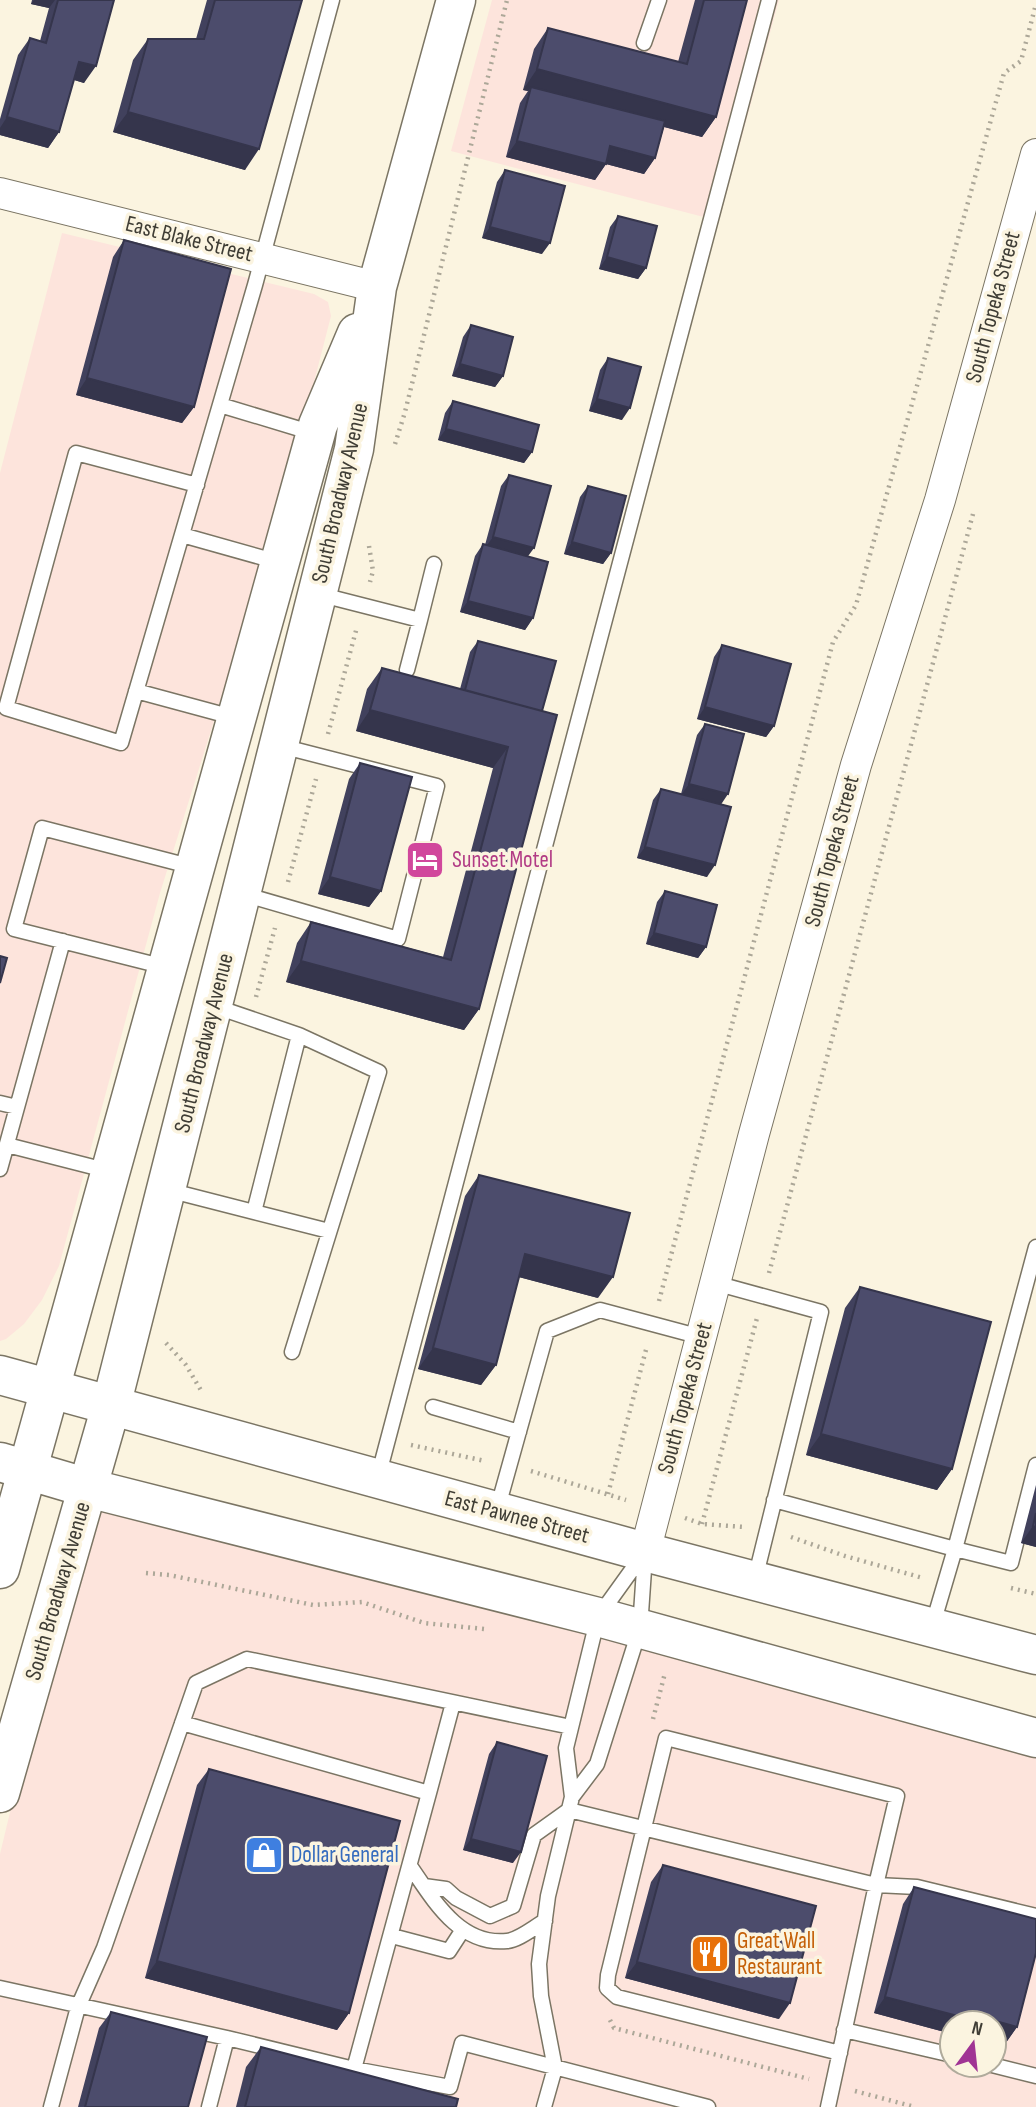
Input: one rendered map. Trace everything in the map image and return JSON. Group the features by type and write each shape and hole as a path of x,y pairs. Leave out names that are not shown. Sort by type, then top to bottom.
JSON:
{"main road":[{"name":"South Broadway Avenue","path":"0,1569 13,1466 49,1387 316,433 377,287 456,0"},
{"name":"South Broadway Avenue","path":"0,1793 111,1406 354,449 377,287"},
{"name":"East Pawnee Street","path":"0,1375 645,1552 1036,1655"},
{"path":"13,1466 88,1488 640,1628 1036,1738"}],"street":[{"name":"South Topeka Street","path":"645,1552 856,765 940,500 1036,154"},
{"name":"East Blake Street","path":"0,193 377,287"}],"lane":[{"path":"197,485 76,453 6,708 121,743 197,485 263,257 332,0"},
{"path":"644,43 659,0"},
{"path":"377,1479 769,0"},
{"path":"220,405 316,433"},
{"path":"182,536 279,562"},
{"path":"408,670 434,564"},
{"path":"317,593 419,620"},
{"path":"136,691 236,718"},
{"path":"241,894 398,939 437,786 279,746"},
{"path":"166,967 14,929 41,828 195,867"},
{"path":"0,1169 63,941"},
{"path":"213,1006 299,1035 379,1072 292,1352"},
{"path":"254,1212 299,1035"},
{"path":"0,1103 17,1107"},
{"path":"7,1145 109,1171"},
{"path":"166,1189 329,1231"},
{"path":"932,1628 1036,1247"},
{"path":"715,1283 821,1312 754,1581"},
{"path":"496,1511 547,1331 600,1310 701,1337"},
{"path":"433,1407 519,1432"},
{"path":"774,1500 1011,1563 1036,1465"},
{"path":"544,2107 555,2068 541,1996 539,1964 545,1921 570,1804 566,1748 598,1617 645,1552"},
{"path":"424,1886 446,1889 456,1898 490,1916 513,1906 534,1835 570,1804 597,1764 640,1628 645,1552"},
{"path":"51,2107 78,2007 104,1948 196,1684 247,1659 571,1727"},
{"path":"354,2069 453,1703"},
{"path":"182,1723 429,1793"},
{"path":"828,2107 897,1796 666,1738 607,1987 617,1997 839,2053"},
{"path":"570,1804 644,1827 876,1885 917,1887 1036,1916"},
{"path":"410,1866 433,1901 462,1931 489,1940 509,1942 545,1921"},
{"path":"392,1936 449,1951 462,1931"},
{"path":"0,1988 354,2069 450,2088 462,2043 708,2107"},
{"path":"844,2030 938,2052"},
{"path":"209,2107 227,2038"},
{"path":"1008,2069 1036,2076"}],"path":[{"path":"393,450 405,412 507,0"},
{"path":"608,1494 833,642 856,605 1004,73 1021,61 1036,4"},
{"path":"702,1524 975,505"},
{"path":"250,1018 373,571 368,537"},
{"path":"168,1331 164,1342 186,1365 208,1402"},
{"path":"388,1440 546,1475 702,1524 767,1531 945,1585"},
{"path":"998,1584 1036,1594"},
{"path":"652,1723 665,1672"},
{"path":"609,2017 614,2028 915,2107"}],"shaded area":[{"path":"492,0 779,0 719,221 451,151"},
{"path":"62,233 314,294 328,302 331,316 306,413 245,622 160,893 59,1266 42,1300 24,1324 0,1341 0,473"},
{"path":"88,1488 1036,1752 1036,2107 0,2107 0,1854"}],"building":[{"path":"58,0 114,0 96,66 79,62 59,132 7,117 30,38 46,43"},
{"path":"215,0 302,0 259,149 128,112 148,39 204,39"},
{"path":"704,0 747,0 716,117 537,69 548,28 687,64"},
{"path":"531,87 665,121 655,158 610,146 606,164 517,141"},
{"path":"505,170 565,186 550,243 490,227"},
{"path":"618,216 657,226 646,268 607,257"},
{"path":"124,240 231,269 194,407 87,378"},
{"path":"471,325 513,337 503,376 460,364"},
{"path":"608,358 641,367 630,408 597,399"},
{"path":"453,401 539,425 532,452 446,429"},
{"path":"509,475 551,486 534,548 493,537"},
{"path":"588,486 626,496 611,553 572,542"},
{"path":"483,544 548,562 533,618 468,601"},
{"path":"478,641 556,661 542,711 465,690"},
{"path":"722,645 791,664 774,726 705,707"},
{"path":"382,668 557,715 479,1009 301,961 311,922 451,960 508,747 370,710"},
{"path":"705,724 744,734 728,794 689,784"},
{"path":"360,763 412,777 381,891 330,877"},
{"path":"661,789 731,807 715,865 645,847"},
{"path":"665,891 717,905 706,947 654,933"},
{"path":"0,956 7,958 0,983"},
{"path":"479,1175 630,1213 613,1277 525,1254 496,1365 433,1348"},
{"path":"860,1287 991,1322 952,1469 821,1434"},
{"path":"497,1742 547,1756 521,1852 471,1839"},
{"path":"209,1769 400,1821 349,2013 157,1961"},
{"path":"663,1865 816,1906 790,2003 637,1962"},
{"path":"914,1887 1036,1919 1036,1953 1017,2027 1008,2024 1008,2009 938,2011 885,1997"},
{"path":"111,2012 207,2037 188,2107 85,2107"},
{"path":"261,2047 458,2099 456,2107 245,2107"}],"place":[{"name":"Sunset Motel","path":"425,860"},
{"name":"Dollar General","path":"264,1855"},
{"name":"Great Wall Restaurant","path":"710,1954"}]}
